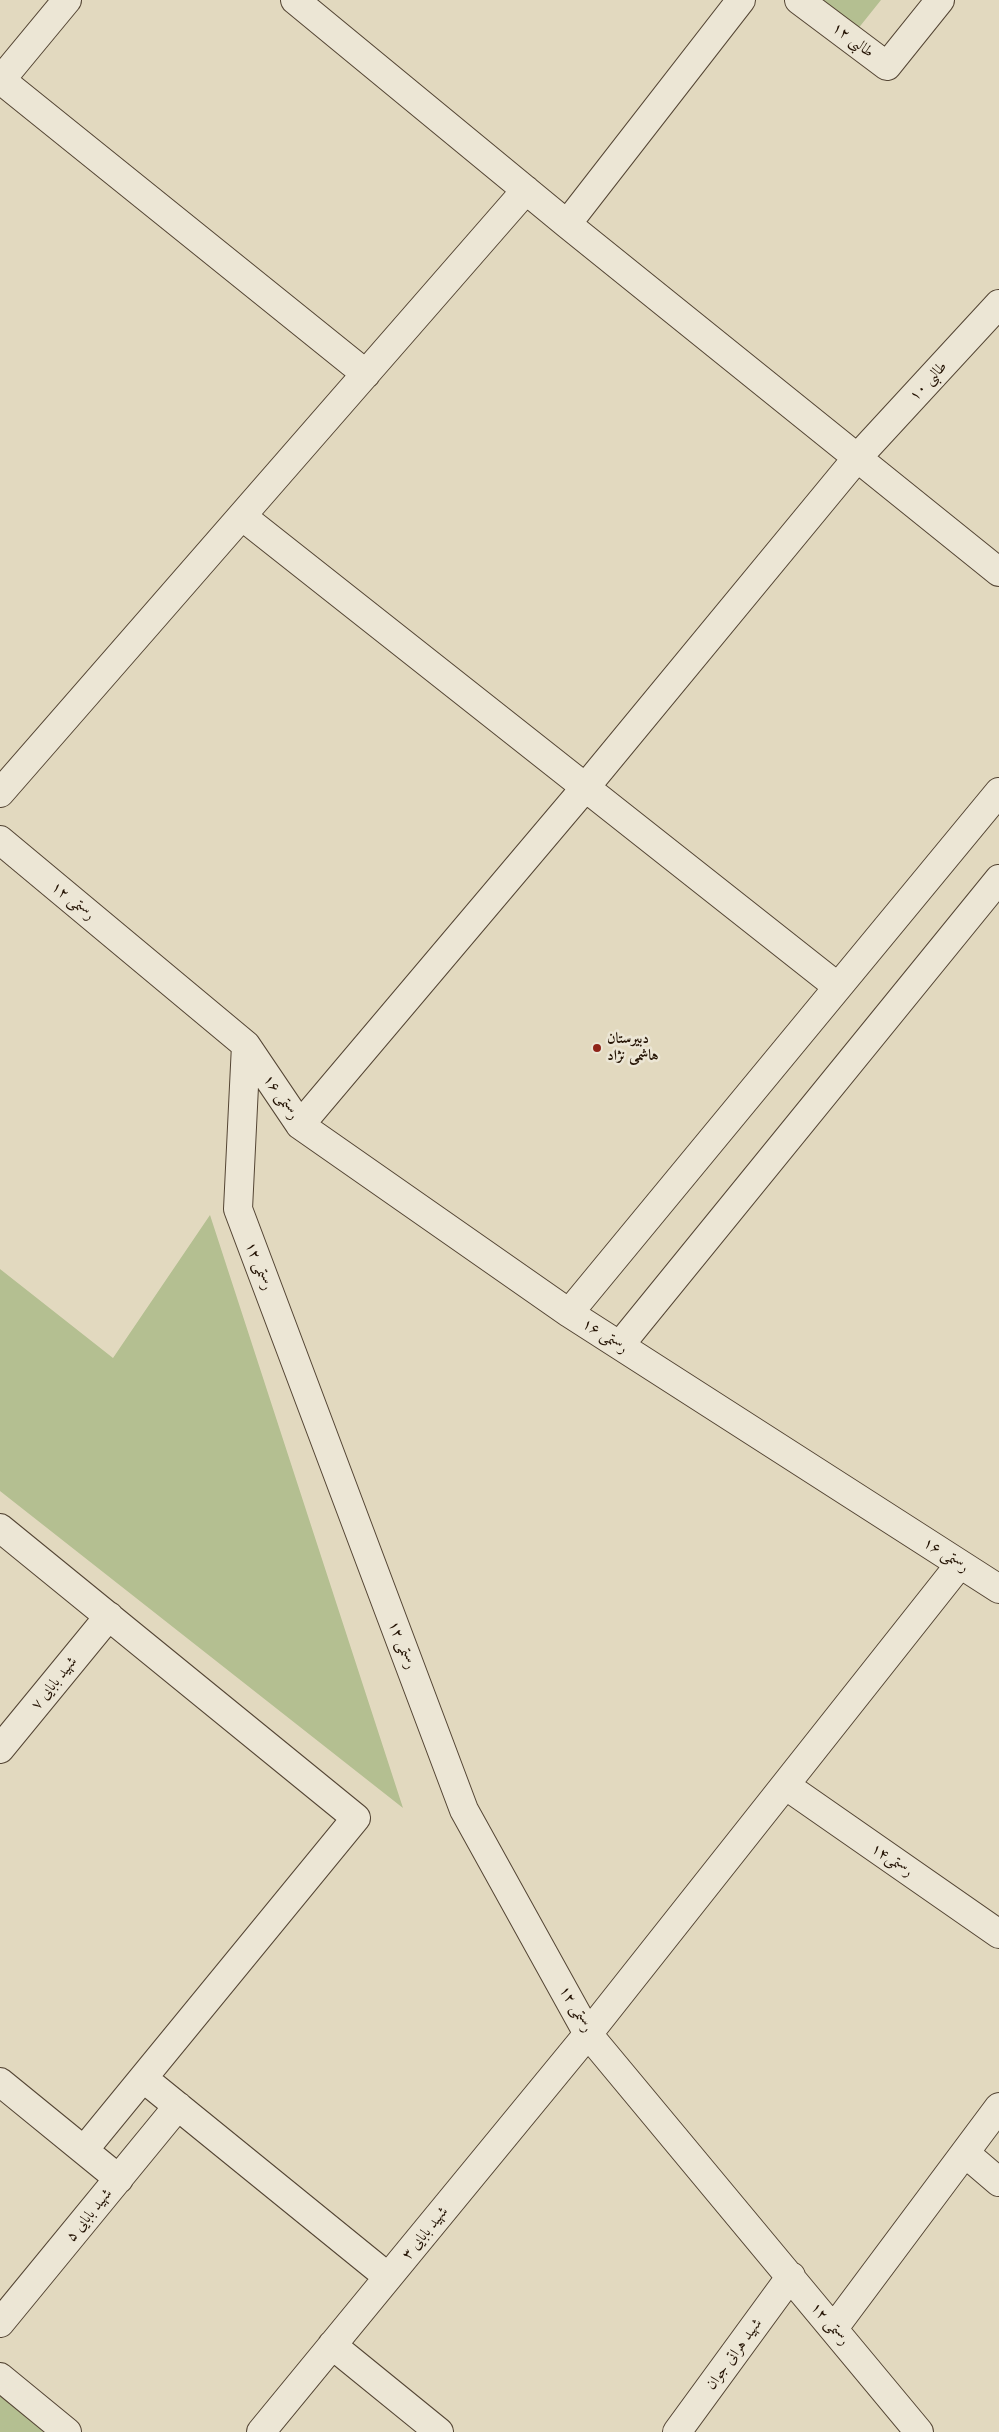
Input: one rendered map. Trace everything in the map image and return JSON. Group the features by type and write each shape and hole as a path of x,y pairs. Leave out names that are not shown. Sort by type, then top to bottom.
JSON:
{"street":[{"path":"67,0 0,81 366,374"},
{"path":"295,0 567,224 999,572"},
{"path":"567,224 741,0"},
{"name":"طالبی ۱۲","path":"799,0 886,66 940,0"},
{"path":"0,793 243,517 526,190"},
{"name":"طالبی ۱۰","path":"300,1125 584,789 858,458 999,304"},
{"path":"243,517 584,789 838,987"},
{"path":"569,1313 999,792"},
{"name":"رستمی ۱۲","path":"0,840 246,1045 238,1209 464,1810 588,2034 919,2432"},
{"path":"620,1345 999,879"},
{"name":"رستمی ۱۶","path":"246,1045 300,1125 569,1313 999,1589"},
{"path":"0,1528 356,1818 84,2150"},
{"name":"شهید بابایی ۳","path":"261,2432 588,2034 960,1564"},
{"name":"شهید بابایی ۷","path":"0,1749 109,1616"},
{"name":"رستمی۱۴","path":"785,1785 999,1934"},
{"path":"143,2078 388,2278"},
{"path":"0,2082 119,2179"},
{"name":"شهید بابایی ۵","path":"0,2323 178,2106"},
{"path":"834,2328 999,2107"},
{"path":"965,2152 999,2182"},
{"name":"شهید هراتی جوان","path":"677,2432 791,2276"},
{"path":"332,2345 439,2432"},
{"path":"0,2377 67,2432"}],"green space":[{"path":"819,0 881,0 857,30"},
{"path":"210,1215 403,1808 0,1491 0,1269 113,1358"},
{"path":"0,2396 44,2432 0,2432"}],"place":[{"name":"دبیرستان هاشمی نژاد","path":"597,1048"}]}
